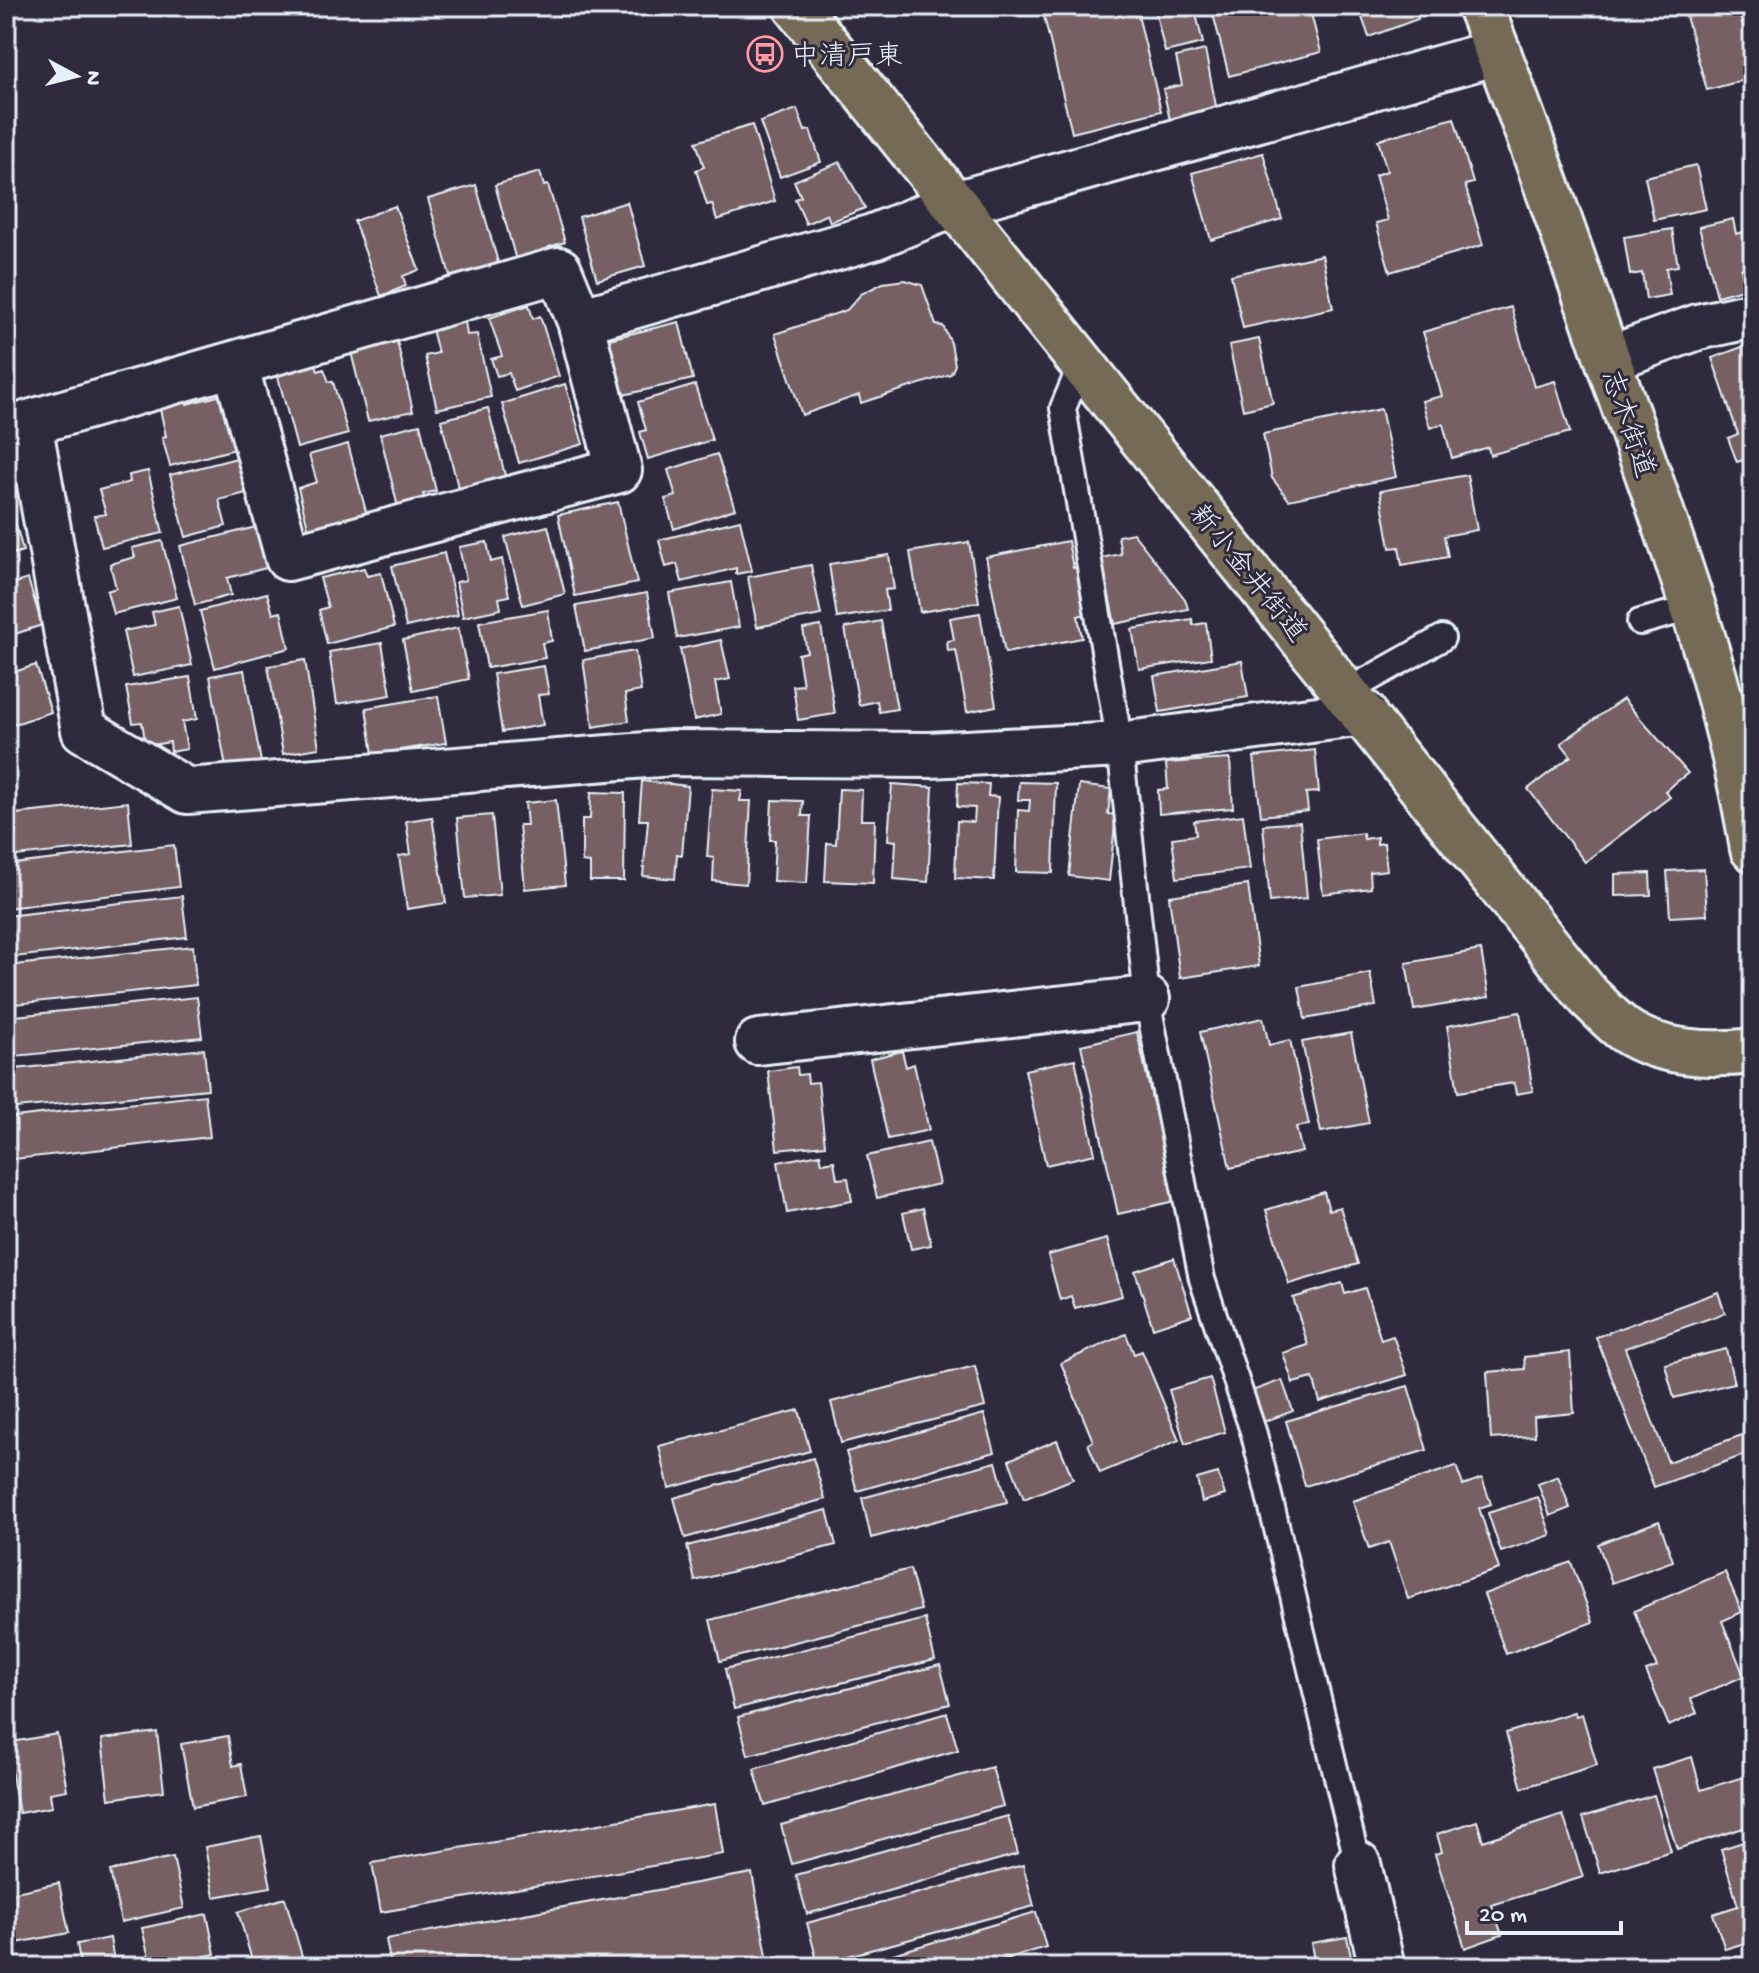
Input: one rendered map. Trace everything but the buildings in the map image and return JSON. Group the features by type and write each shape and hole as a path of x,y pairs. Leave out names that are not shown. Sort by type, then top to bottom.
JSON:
{"main road":[{"name":"新小金井街道","path":"796,6 1589,997 1627,1032 1673,1050 1725,1055 1753,1051"},
{"name":"志木街道","path":"1480,6 1694,607 1737,763 1753,849"}],"street":[{"path":"580,321 873,237 955,204 1498,52"},
{"path":"235,364 288,558 619,470 580,321 559,270 29,423 84,730 187,791 672,753 929,755 1120,745 1355,702"},
{"path":"1608,359 1698,327 1753,315"},
{"path":"758,1042 1147,999"},
{"path":"1358,1864 1382,1967"}],"lane":[{"path":"1082,363 1063,408 1120,745 1147,999 1202,1279 1254,1434 1358,1864"},
{"path":"1640,622 1694,607"},
{"path":"1355,702 1442,638"}],"place":[{"name":"中清戸東","path":"765,54"}]}
